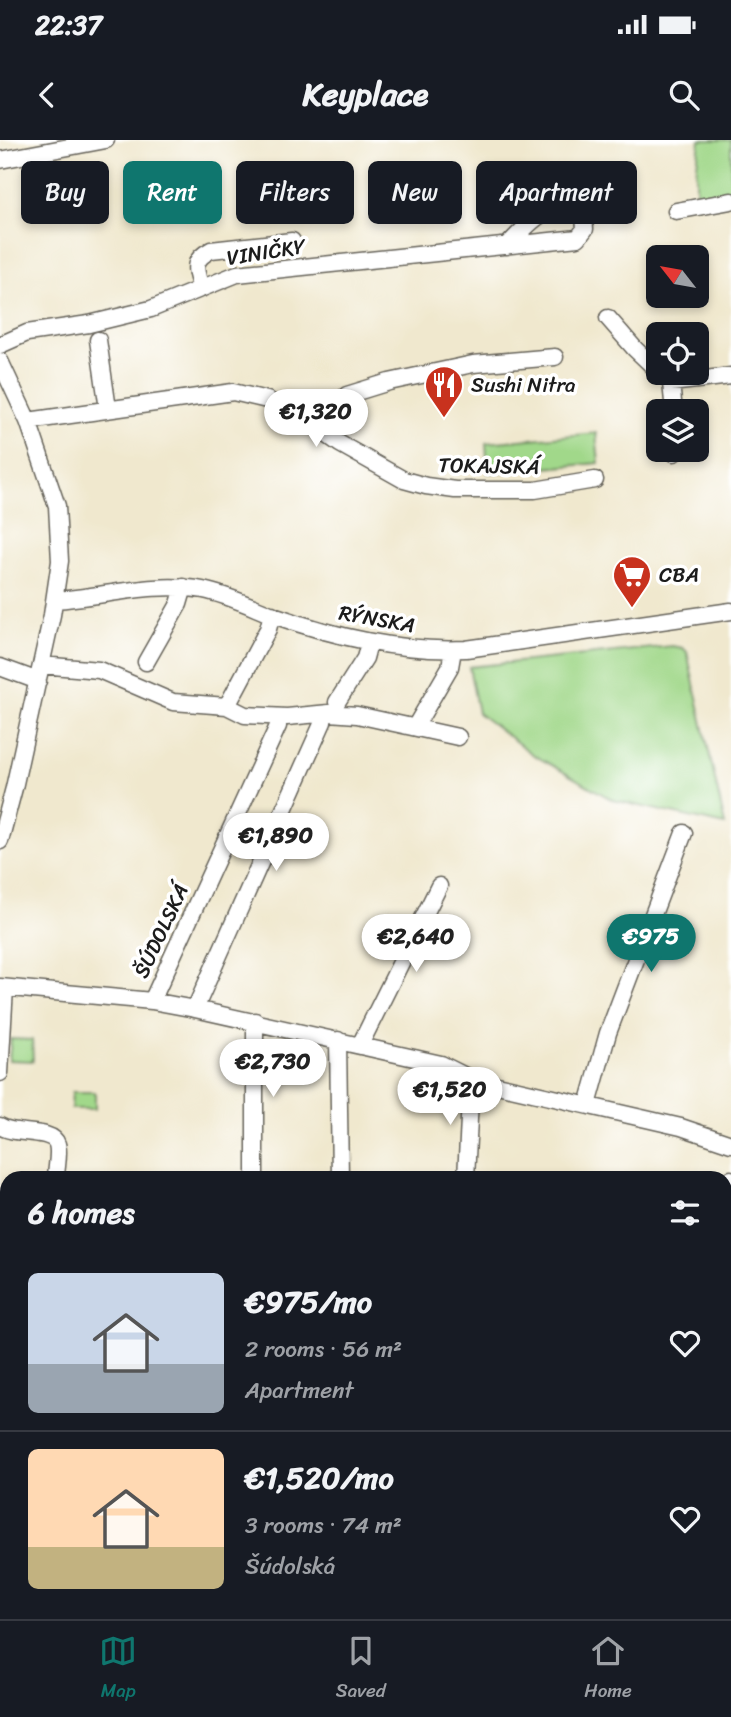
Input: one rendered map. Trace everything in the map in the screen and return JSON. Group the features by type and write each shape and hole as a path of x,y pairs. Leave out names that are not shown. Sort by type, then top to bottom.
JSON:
{"street":[{"path":"0,160 106,140"},
{"path":"676,211 731,201"},
{"path":"201,289 195,267 200,256 211,250 292,241"},
{"name":"VINIČKY","path":"0,345 27,333 89,324 151,309 237,274 507,246"},
{"path":"608,318 646,360"},
{"path":"98,340 108,409"},
{"path":"313,426 347,395 388,382 473,364 555,357"},
{"path":"0,361 27,421 57,506 60,561 55,600 38,681 0,841"},
{"path":"709,376 731,376"},
{"name":"TOKAJSKÁ","path":"27,421 233,392 267,400 404,480 426,486 455,490 535,490 595,480"},
{"path":"146,662 179,604 184,587"},
{"name":"RÝNSKA","path":"55,600 121,590 184,587 218,593 353,640 453,650 731,611"},
{"path":"227,706 268,629 272,614"},
{"path":"337,702 365,658 369,643"},
{"path":"415,727 450,667 453,650"},
{"path":"41,665 99,670 173,702 227,706 245,715 357,715 458,737"},
{"path":"0,667 38,681"},
{"path":"195,1009 323,722"},
{"name":"ŠÚDOLSKÁ","path":"152,1002 278,726"},
{"path":"588,1105 608,1033 684,833"},
{"path":"360,1045 439,886"},
{"name":"ŠÚDOLSKÁ","path":"0,1073 3,987 152,1002 255,1021 441,1064 471,1079 681,1127 731,1144"},
{"path":"255,1021 255,1171"},
{"path":"338,1040 340,1171"},
{"path":"466,1171 471,1079"},
{"path":"0,1126 12,1132 48,1135 56,1140 56,1171"}],"green space":[{"path":"700,140 731,140 731,195 696,199"},
{"path":"596,433 599,463 488,473 486,443"},
{"path":"672,646 683,648 687,652 725,825 613,800 532,754 478,713 469,667"},
{"path":"11,1039 32,1040 33,1061 9,1060"},
{"path":"72,1092 95,1092 95,1109 71,1109"}],"place":[{"name":"Sushi Nitra","path":"444,419"},
{"name":"CBA","path":"632,609"}]}
